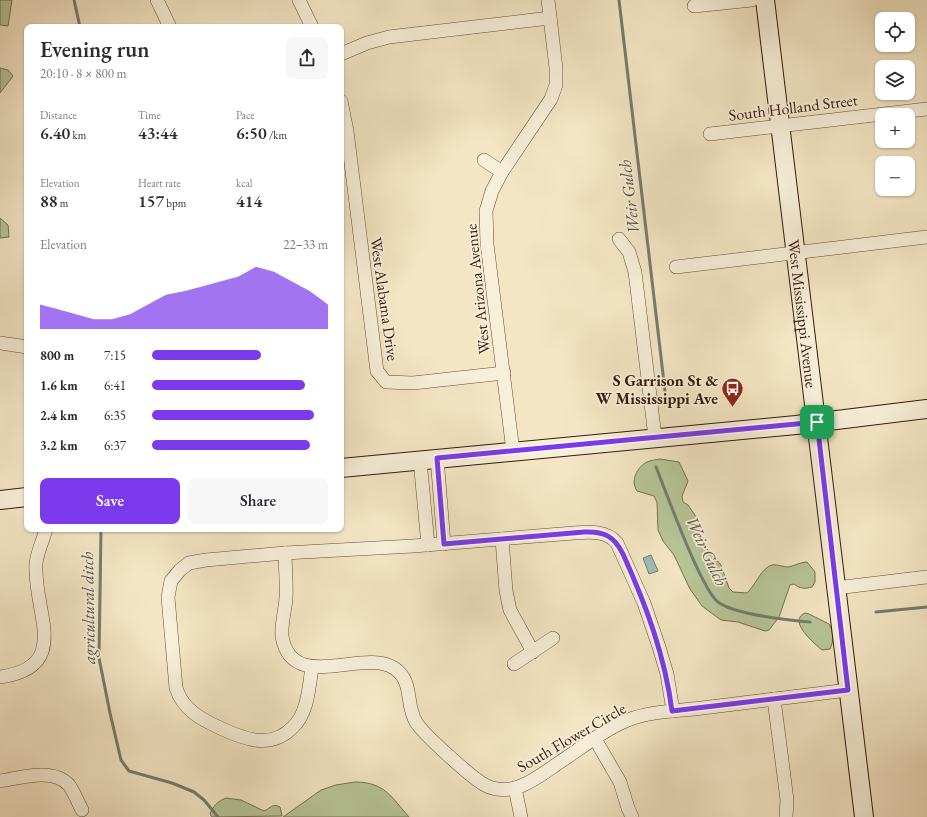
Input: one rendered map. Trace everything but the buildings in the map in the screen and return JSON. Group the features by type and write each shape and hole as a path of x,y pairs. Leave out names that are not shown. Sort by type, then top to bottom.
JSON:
{"main road":[{"name":"West Mississippi Avenue","path":"765,0 864,817"},
{"path":"344,468 817,422 927,409"},
{"path":"0,500 24,497"}],"street":[{"path":"157,0 169,24"},
{"path":"299,0 311,24"},
{"name":"West Arizona Avenue","path":"513,451 485,221 487,202 502,172 554,92 556,68 548,0"},
{"path":"694,6 752,0"},
{"path":"344,53 367,43 389,37 550,18"},
{"name":"South Holland Street","path":"710,134 927,109"},
{"name":"West Alabama Drive","path":"344,116 378,371 386,382 408,384 504,373"},
{"path":"484,160 502,172"},
{"path":"676,268 927,237"},
{"path":"619,239 629,252 635,272 656,437"},
{"path":"0,343 24,346"},
{"path":"429,459 444,544"},
{"path":"428,545 429,459"},
{"path":"0,677 16,674 30,668 42,653 44,633 36,565 45,532"},
{"path":"285,553 286,597 282,626 283,638 292,656 303,664 312,667 306,704 298,722 284,734 267,740 246,740 202,720 187,707 176,688 168,597 169,586 177,572 186,564 199,561 285,553 444,544 589,532 606,534 613,539 626,563 653,628 667,674 672,711"},
{"path":"502,539 510,610 533,652"},
{"path":"836,588 927,577"},
{"path":"514,664 553,638"},
{"name":"South Flower Circle","path":"312,667 372,663 384,664 394,668 406,680 414,717 424,732 483,784 499,790 515,788 535,779 595,739 629,719 672,711 848,690"},
{"path":"774,699 787,800 786,817"},
{"path":"595,739 620,782 632,817"},
{"path":"0,781 41,776 58,777 70,788 82,810"},
{"path":"515,788 521,817"}],"green space":[{"path":"0,0 12,0 8,26 0,25"},
{"path":"0,68 8,70 13,76 0,93"},
{"path":"0,218 8,225 9,237 0,238"},
{"path":"660,459 679,462 688,481 682,496 683,502 688,505 699,521 701,542 721,565 729,588 733,592 747,593 765,569 772,565 788,567 807,562 815,572 815,582 812,587 803,588 794,584 790,585 779,617 769,630 765,631 738,622 721,620 702,606 690,589 674,555 663,541 658,530 657,502 654,496 637,491 634,483 634,479 643,464"},
{"path":"805,613 829,624 833,636 830,649 822,650 804,632 799,621 800,617"},
{"path":"355,782 374,785 381,788 387,792 409,817 283,817 321,790 336,785"},
{"path":"226,798 241,800 264,811 273,806 277,806 280,807 282,816 212,817 210,814 214,806"}],"water":[{"path":"651,555 658,571 649,574 643,558"}],"waterway":[{"name":"agricultural ditch","path":"74,0 79,24"},
{"name":"Weir Gulch","path":"619,0 665,391"},
{"name":"Weir Gulch","path":"656,467 694,560 703,579 718,602 726,607 749,614 810,622"},
{"name":"agricultural ditch","path":"101,532 99,658 121,760 129,771 172,783 194,792 204,800 218,817"},
{"name":"Weir Gulch","path":"876,612 927,607"}],"place":[{"name":"S Garrison St & W Mississippi Ave","path":"733,408"}],"route":[{"path":"817,422 848,690 672,711 667,674 653,628 623,554 617,543 610,536 602,533 584,532 444,544 437,458 817,422"}]}
